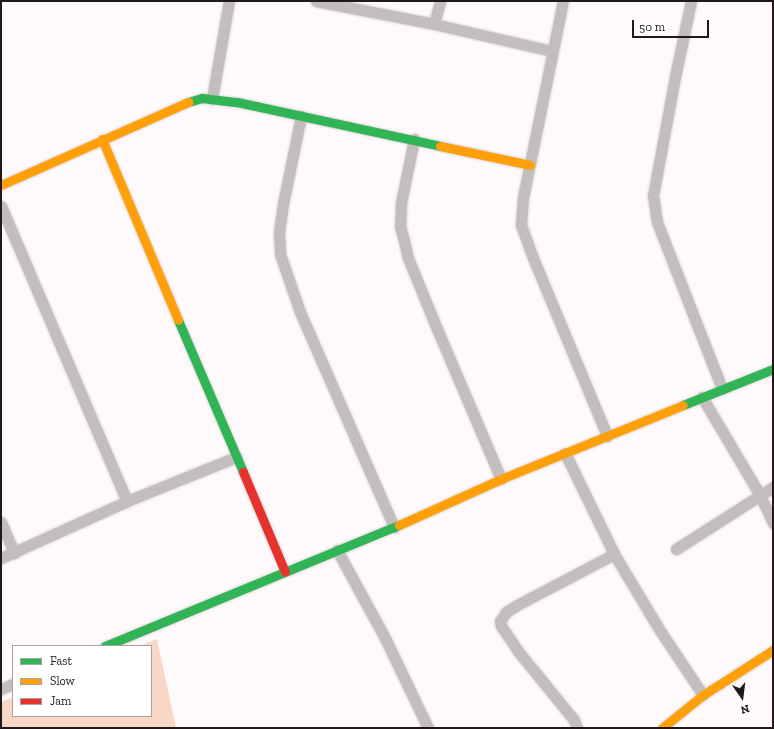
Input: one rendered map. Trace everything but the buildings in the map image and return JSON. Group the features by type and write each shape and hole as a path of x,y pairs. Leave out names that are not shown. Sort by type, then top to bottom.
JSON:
{"street":[{"path":"212,99 229,1"},
{"path":"434,24 440,1"},
{"path":"563,1 520,216 523,234 607,436"},
{"path":"691,1 653,196 657,222 722,389"},
{"path":"322,2 434,24 552,51"},
{"path":"1,185 190,101 212,99 237,102 414,139 530,166"},
{"path":"302,116 278,233 280,254 300,312 394,527"},
{"path":"102,139 285,572"},
{"path":"414,139 401,203 400,226 408,258 434,323 501,479"},
{"path":"1,206 127,501"},
{"path":"107,645 394,527 501,479 773,368"},
{"path":"702,397 760,495 773,523"},
{"path":"565,453 614,554 659,629 703,695"},
{"path":"1,558 127,501 236,456"},
{"path":"676,549 773,487"},
{"path":"1,522 14,553"},
{"path":"337,550 386,640 428,728"},
{"path":"577,728 574,720 518,652 501,626 500,621 506,612 517,605 614,554"},
{"path":"662,728 703,695 773,650"},
{"path":"1,689 12,684"}],"shaded area":[{"path":"157,639 176,728 1,728 1,702 12,697 12,717 152,717 152,645 142,645"}],"traffic: fast":[{"path":"188,102 202,98 237,102 440,146"},
{"path":"178,320 243,472"},
{"path":"683,405 773,369"},
{"path":"107,645 399,525"}],"traffic: slow":[{"path":"1,185 188,102"},
{"path":"102,139 178,320"},
{"path":"440,146 530,165"},
{"path":"399,525 501,479 683,405"},
{"path":"662,728 703,695 773,650"}],"traffic: jam":[{"path":"243,472 285,572"}]}
